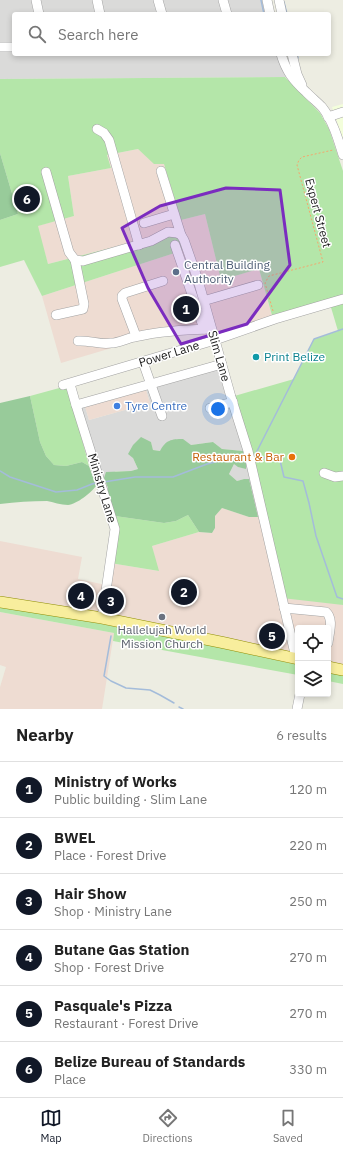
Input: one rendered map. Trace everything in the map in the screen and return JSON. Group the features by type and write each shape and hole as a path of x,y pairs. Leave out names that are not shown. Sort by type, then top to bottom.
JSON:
{"main road":[{"path":"0,602 102,618 295,659"},
{"path":"331,668 343,670"}],"street":[{"path":"36,0 39,12"},
{"path":"97,0 100,12"},
{"path":"158,0 161,12"},
{"path":"223,0 226,12"},
{"path":"267,0 270,12"},
{"path":"278,0 281,12"},
{"path":"0,47 12,47"},
{"path":"282,56 291,77 322,108 328,117 342,152"},
{"path":"292,56 297,74 305,92"},
{"path":"328,117 343,112"},
{"path":"97,129 104,133 109,140 139,245"},
{"name":"Slim Lane","path":"161,171 181,235 188,251 208,329 214,340 222,364 249,457 295,651"},
{"path":"46,172 70,252 75,260 84,304 83,309 56,315"},
{"path":"144,223 174,214"},
{"path":"75,260 83,261 139,245 152,241 168,232 181,235"},
{"path":"188,251 177,249 200,301 258,285"},
{"path":"136,336 122,296 125,293 163,281"},
{"name":"Power Lane","path":"67,384 143,362 275,319 343,299"},
{"path":"78,341 86,340 97,344 111,344 136,336 185,330 208,329"},
{"path":"143,362 162,416"},
{"path":"76,405 222,364"},
{"name":"Ministry Lane","path":"67,384 76,405 115,529 102,618"},
{"path":"210,408 233,402"},
{"path":"343,470 324,473 335,477 343,476"},
{"path":"284,608 326,612 330,620 330,625"},
{"path":"297,709 299,697"}],"path":[{"name":"Expert Street","path":"275,319 265,283 269,276 323,262 297,165 299,160 302,157 342,152"}],"highlighted area":[{"path":"226,188 280,190 290,265 247,324 181,344 148,288 122,228 160,206"}],"shaded area":[{"path":"0,0 271,0 274,12 12,12 12,56 286,56 291,77 0,79"},
{"path":"343,104 343,139 332,107"},
{"path":"138,149 154,163 164,164 181,220 205,214 221,280 259,269 273,319 215,340 197,332 142,339 61,363 42,296 187,249 145,239 48,264 37,226 74,216 68,176 111,168 107,155"},
{"path":"222,364 263,517 258,517 249,480 244,479 237,481 229,474 243,451 222,449 213,442 160,451 153,450 151,442 133,458 138,469 131,471 116,471 104,478 108,488 106,500 76,405 84,403 89,420 150,403 146,390"},
{"path":"146,390 150,403 89,420 84,403"},
{"path":"222,508 249,517 263,517 340,604 343,605 343,670 331,668 331,625 295,625 295,659 0,601 0,541 82,557 78,579 106,585 110,563 158,571 152,546 199,532 212,533 215,528 215,516"},
{"path":"0,612 114,633 102,709 0,709 0,687 6,667 0,665"}],"green space":[{"path":"285,77 320,113 329,129 343,171 343,605 282,598 231,397 294,379 314,339 338,331 330,304 273,319 259,269 221,280 205,214 181,220 164,164 154,164 138,149 107,155 111,168 68,176 74,216 38,226 48,264 173,232 187,249 42,296 24,260 0,267 0,220 18,214 0,153 0,79"},
{"path":"0,153 18,214 0,220"},
{"path":"65,387 70,394 89,466 82,462 66,466 54,465 46,456 40,442 30,396"},
{"path":"30,396 40,442 46,456 54,465 66,466 82,462 89,466 96,486 84,498 75,503 65,505 47,501 0,504 0,403"},
{"path":"141,437 151,442 153,450 160,451 167,442 175,439 183,439 191,445 213,442 222,449 243,451 246,469 238,467 234,464 229,474 237,481 249,479 258,517 249,517 222,508 215,516 215,528 212,533 199,532 188,515 176,521 164,523 115,516 106,500 108,488 104,478 106,472 131,471 138,469 133,458 128,454 133,445"},
{"path":"188,515 199,532 152,546 159,571 110,563 115,516 164,523 176,521"},
{"path":"0,606 224,648 295,664 295,674 113,641 114,633 0,612"},
{"path":"331,672 343,675 343,684 331,682"}],"waterway":[{"path":"261,0 264,12"},
{"path":"284,2 286,12"},
{"path":"252,456 255,455 314,339 343,329"},
{"path":"256,455 265,458 279,456 284,477 303,481 316,536 337,597 343,599"},
{"path":"104,482 135,477 173,477 207,464 223,460 243,460 247,458"},
{"path":"0,471 10,477 56,492 77,490 96,483"},
{"path":"111,636 104,676 126,688 150,690 174,703"},
{"path":"179,707 183,709"}],"place":[{"name":"Belize Bureau of Standards","path":"27,199"},
{"name":"Central Building Authority","path":"176,272"},
{"name":"Ministry of Works","path":"186,309"},
{"name":"Print Belize","path":"256,357"},
{"name":"Tyre Centre","path":"117,406"},
{"name":"Restaurant & Bar","path":"292,457"},
{"name":"BWEL","path":"184,592"},
{"name":"Butane Gas Station","path":"81,596"},
{"name":"Hair Show","path":"111,601"},
{"name":"Hallelujah World Mission Church","path":"162,617"},
{"name":"Pasquale's Pizza","path":"272,636"}]}
